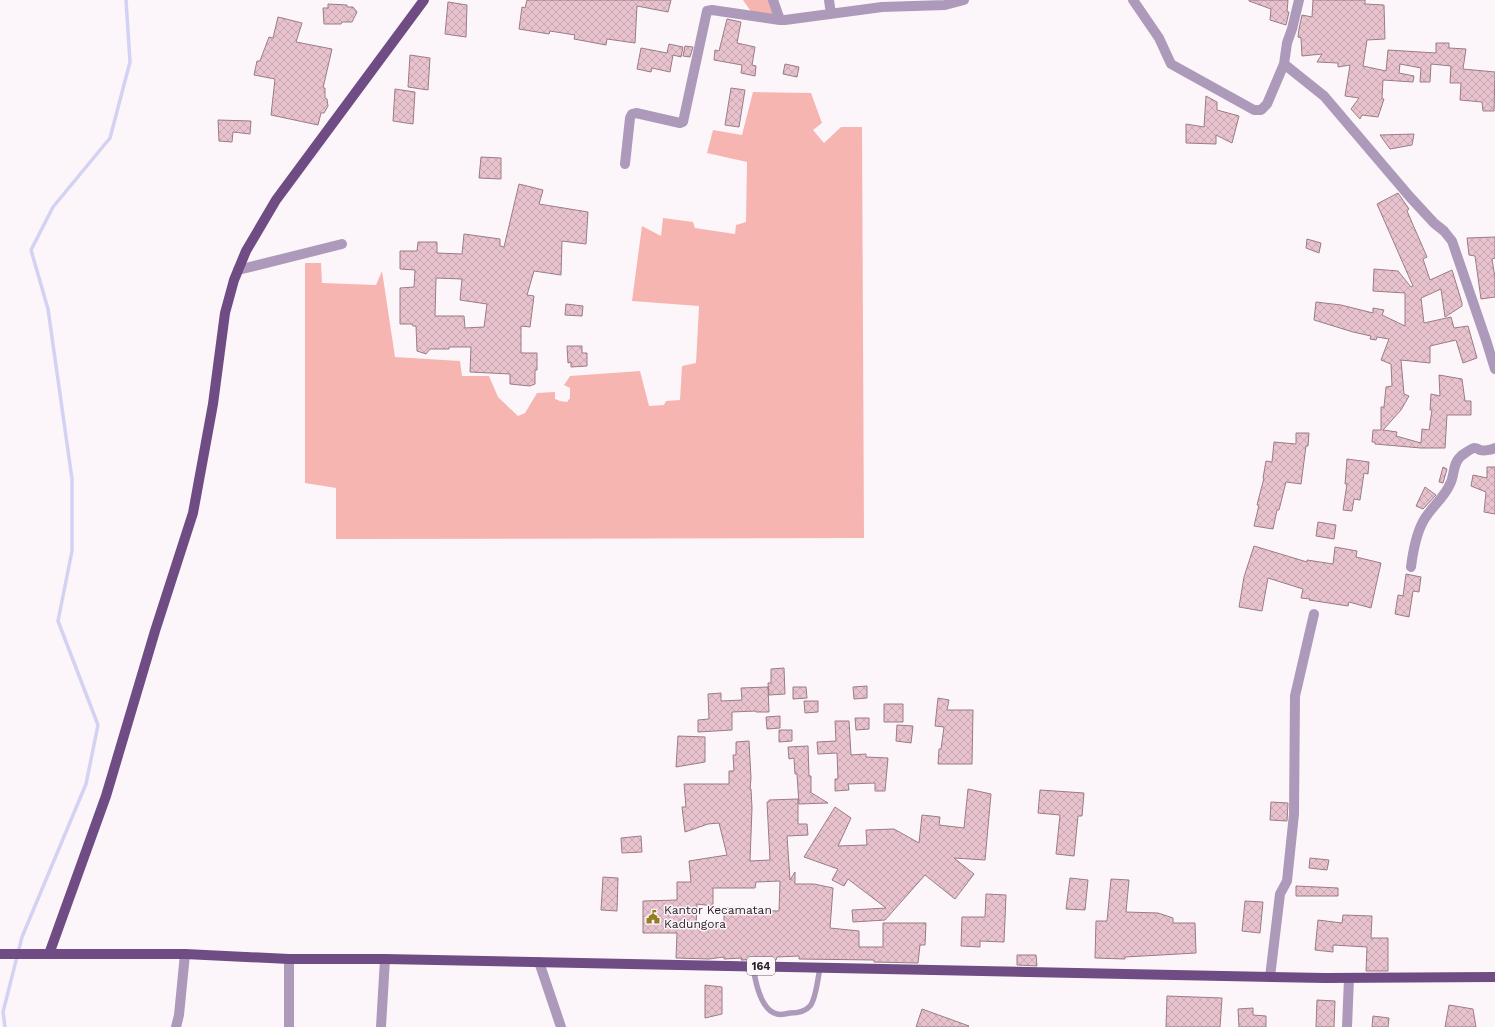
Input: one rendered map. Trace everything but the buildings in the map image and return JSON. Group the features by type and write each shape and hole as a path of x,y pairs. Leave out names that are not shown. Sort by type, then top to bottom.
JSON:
{"main road":[{"path":"49,954 106,796 153,638 193,513 213,404 225,313 234,280 246,251 276,200 424,0"},
{"name":"164","path":"1,954 185,954 289,959 384,959 1270,977 1495,977"}],"street":[{"path":"773,0 780,20"},
{"path":"830,0 831,14"},
{"path":"625,164 630,118 632,114 636,113 680,123 683,122 707,11 712,10 780,20 792,20 882,7 945,5 964,0"},
{"path":"1133,0 1159,38 1171,64 1254,110 1261,110 1267,104 1284,64 1287,43 1299,0"},
{"path":"1284,64 1324,96 1410,197 1452,241 1495,369"},
{"path":"238,270 342,244"},
{"path":"1411,567 1413,550 1421,526 1427,514 1450,486 1453,478 1454,467 1460,457 1475,448 1480,450 1493,450 1495,448"},
{"path":"1270,977 1280,894 1287,881 1294,814 1295,696 1314,614"},
{"path":"176,1027 179,1015 185,954"},
{"path":"289,959 289,1027"},
{"path":"381,1027 384,959"},
{"path":"539,962 561,1027"},
{"path":"1347,1027 1349,978"}],"lane":[{"path":"752,966 756,985 763,1001 777,1014 804,1012 811,1006 816,990 820,967"}],"shaded area":[{"path":"743,0 771,0 777,17 754,16"},
{"path":"753,92 811,93 822,123 813,130 824,143 841,127 862,127 864,538 336,539 336,488 305,483 305,263 321,263 322,283 376,285 382,271 395,357 460,361 462,376 489,376 498,397 518,416 525,413 537,393 555,392 555,399 567,402 570,398 570,388 564,385 570,376 640,371 649,406 664,405 666,401 680,400 682,366 696,363 699,306 632,301 642,226 661,236 663,218 693,222 695,228 735,234 736,225 746,222 747,162 707,153 713,130 742,135"}],"waterway":[{"path":"5,1027 3,1012 22,937 86,784 98,725 58,621 72,551 72,479 48,309 31,250 53,207 110,138 130,62 126,0"}],"place":[{"name":"Kantor Kecamatan Kadungora","path":"653,917"}]}
